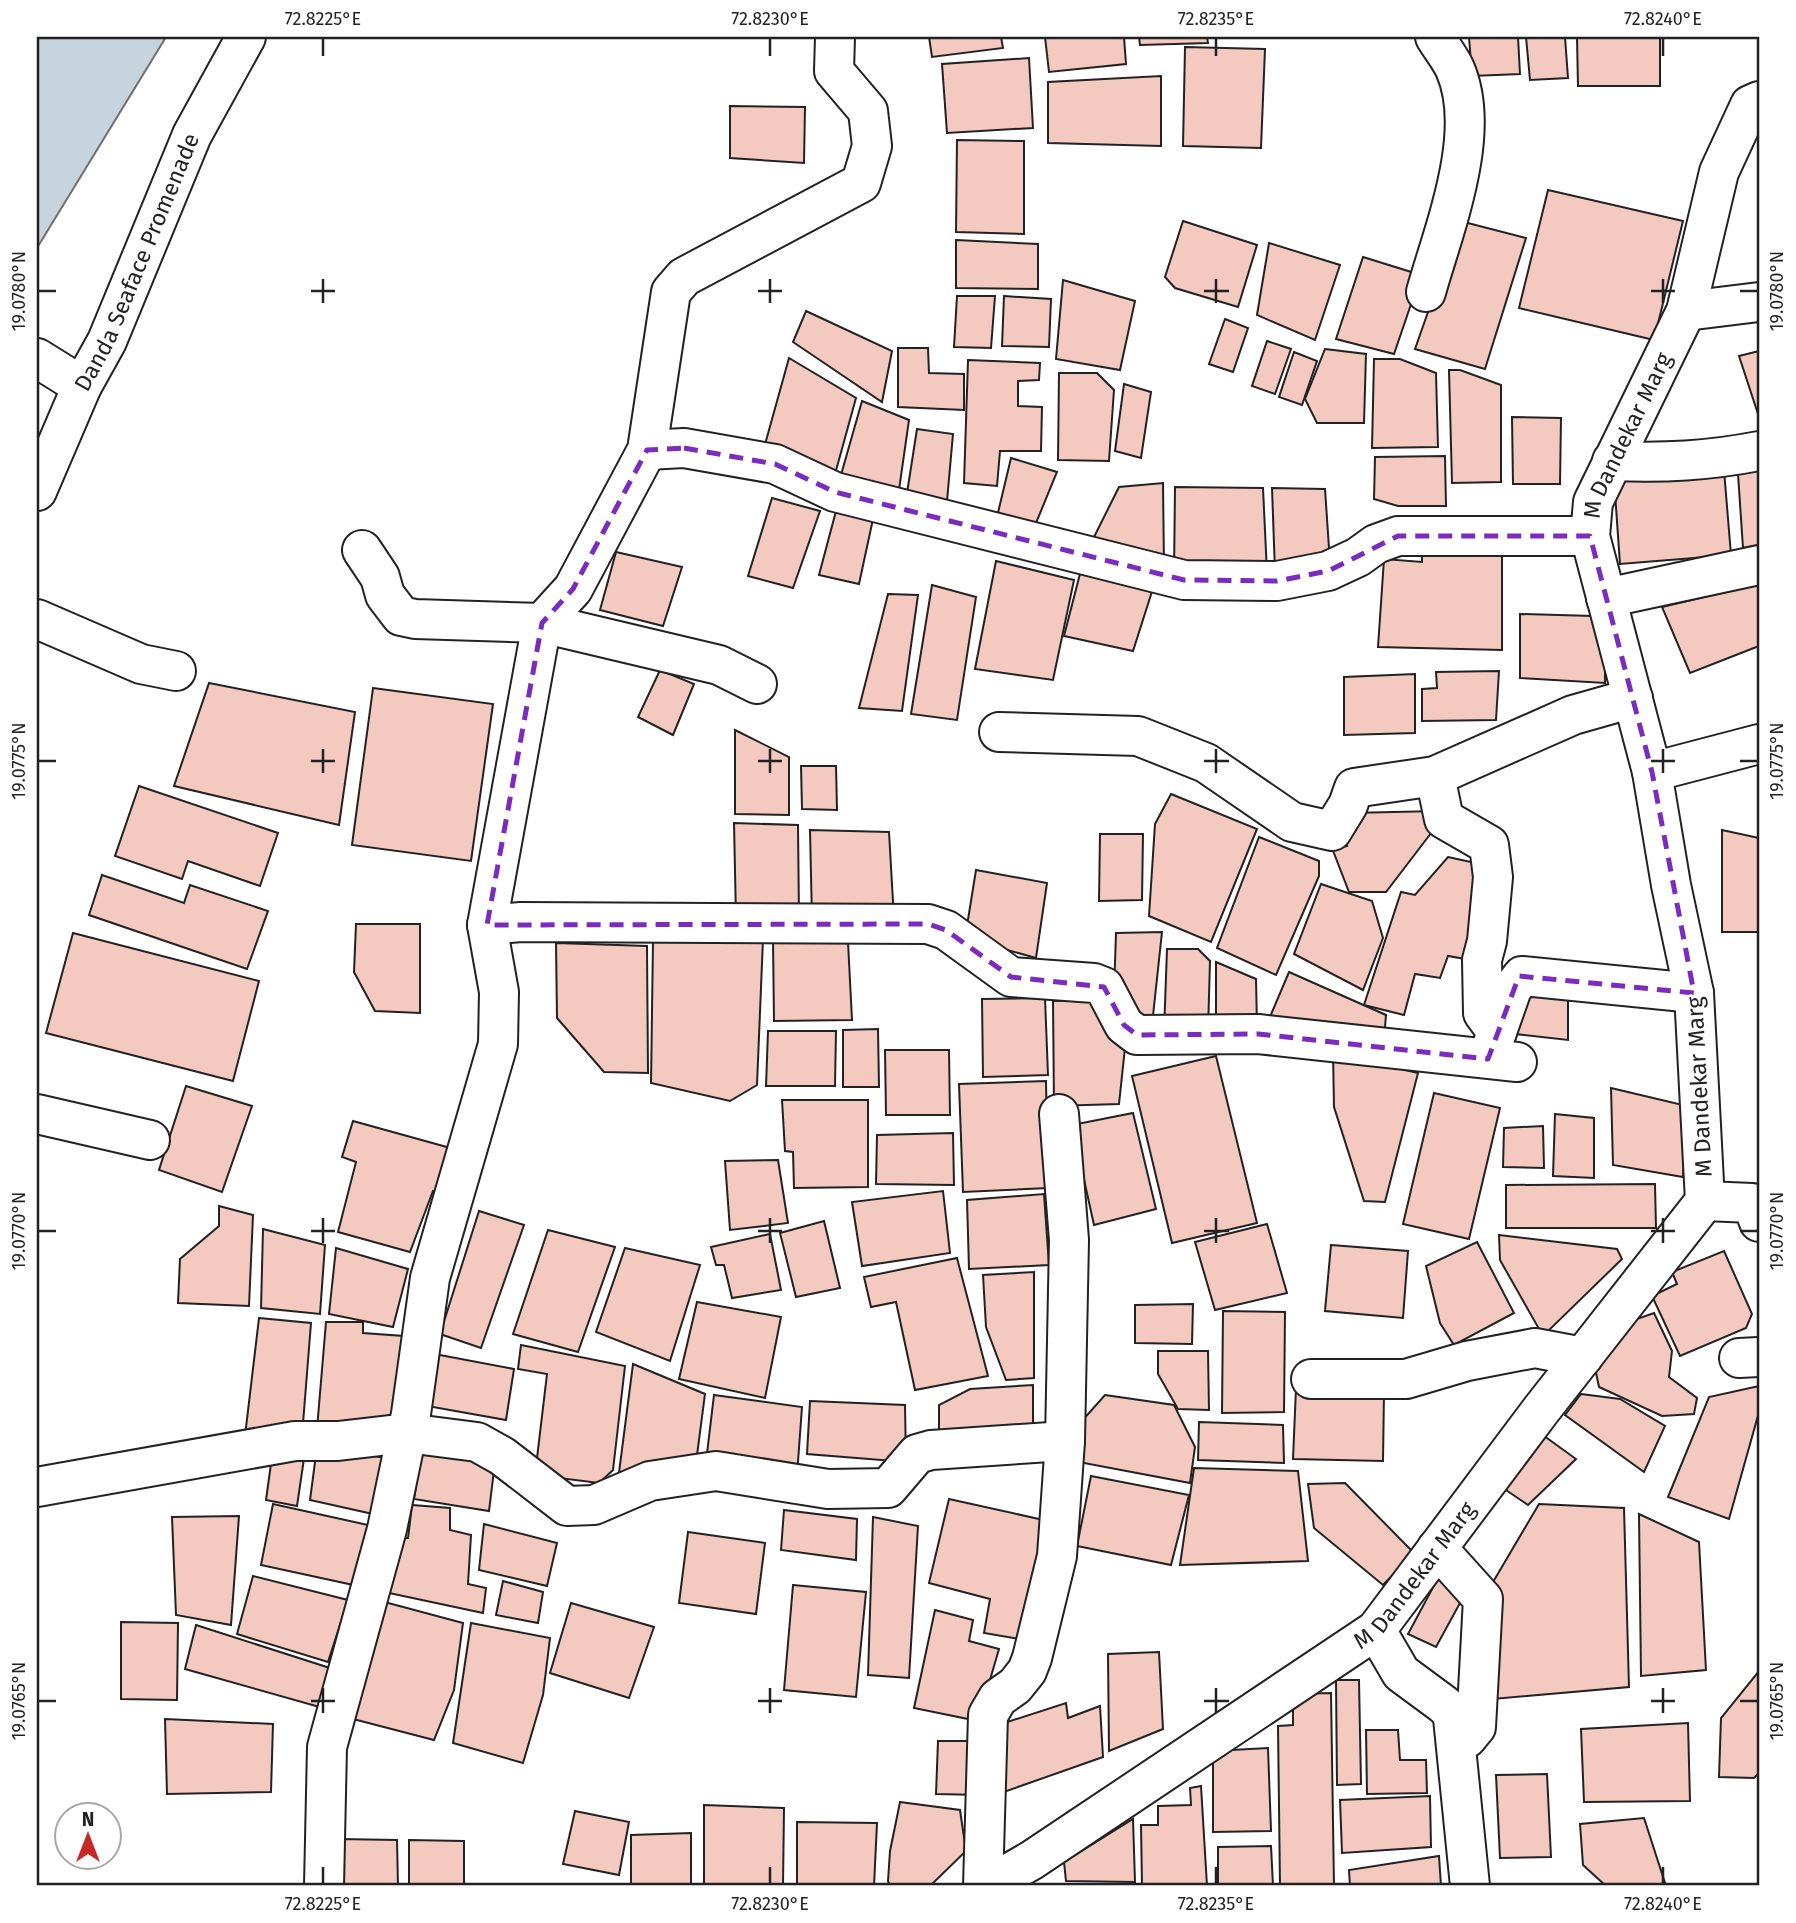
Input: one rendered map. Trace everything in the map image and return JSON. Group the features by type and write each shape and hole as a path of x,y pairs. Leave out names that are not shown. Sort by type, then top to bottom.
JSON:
{"street":[{"name":"Danda Seaface Promenade","path":"37,491 82,386 107,341 192,135 246,37"},
{"path":"324,1886 327,1746 387,1530 407,1433 430,1278 498,1044 499,992 488,925 542,623 573,589 647,450 671,292 684,277 861,183 872,146 868,111 834,71 835,37"},
{"path":"1426,292 1462,164 1466,110 1455,69 1435,37"},
{"name":"M Dandekar Marg","path":"985,1886 1038,1873 1376,1630 1705,1201 1695,993 1671,885 1652,772 1590,536 1593,502 1686,311 1720,172 1750,105 1759,101"},
{"path":"1686,311 1759,302"},
{"path":"37,358 82,386"},
{"path":"647,450 684,448 775,464 835,492 1184,580 1277,581 1328,571 1358,557 1376,544 1398,536 1590,536"},
{"path":"1612,461 1672,463 1718,459 1759,451"},
{"path":"362,550 380,577 385,594 401,616 415,619 542,623 719,665 757,684"},
{"path":"1606,598 1759,565"},
{"path":"37,619 141,664 176,671"},
{"path":"999,732 1138,736 1206,763 1292,822 1332,831 1348,805 1354,788 1435,776 1573,715 1633,698"},
{"path":"1652,772 1759,744"},
{"path":"1435,776 1444,819 1489,845 1493,877 1487,941 1482,960 1483,1013 1501,1051"},
{"path":"488,925 520,922 928,924 946,930 1011,977 1094,983 1104,987 1124,1025 1137,1035 1258,1034 1501,1051"},
{"path":"1501,1051 1512,989 1522,976 1695,993"},
{"path":"37,1114 150,1140"},
{"path":"985,1886 988,1715 998,1698 1015,1686 1027,1671 1057,1556 1065,1441 1069,1240 1059,1114"},
{"path":"1705,1201 1752,1203 1759,1222"},
{"path":"1311,1379 1406,1379 1467,1361 1535,1348 1583,1357"},
{"path":"37,1487 295,1441 338,1441 407,1433 477,1442 502,1456 567,1506 594,1505 650,1481 716,1471 828,1489 888,1488 917,1454 931,1450 1065,1441"},
{"path":"1437,1548 1483,1599 1476,1727 1467,1738 1456,1745"},
{"path":"1376,1630 1401,1673 1450,1710 1453,1718 1470,1886"}],"highlighted area":[{"path":"684,448 775,464 835,492 1184,580 1277,581 1328,571 1398,536 1590,536 1652,772 1694,993 1519,976 1488,1059 1258,1034 1137,1035 1124,1025 1104,987 1011,977 946,930 928,924 487,925 542,623 573,589 647,450"}],"shaded area":[{"path":"37,37 166,37 37,248"}],"building":[{"path":"929,37 1001,37 1003,48 932,57"},
{"path":"1045,37 1124,37 1126,64 1049,72"},
{"path":"1139,37 1207,37 1208,43 1140,45"},
{"path":"1469,37 1518,37 1520,74 1472,76"},
{"path":"1526,37 1565,37 1568,78 1530,80"},
{"path":"1577,37 1660,37 1660,86 1578,86"},
{"path":"1185,47 1265,49 1261,148 1183,146"},
{"path":"1029,58 1033,128 947,133 942,64"},
{"path":"1161,76 1161,146 1048,143 1048,82"},
{"path":"730,106 805,107 804,163 730,158"},
{"path":"957,140 1024,141 1024,234 956,232"},
{"path":"1548,190 1683,221 1654,340 1519,308"},
{"path":"1183,221 1257,245 1238,307 1175,288 1165,277"},
{"path":"1460,221 1526,238 1485,369 1415,349"},
{"path":"956,240 1038,244 1038,289 956,288"},
{"path":"1269,243 1340,265 1315,340 1257,315"},
{"path":"1363,257 1421,275 1394,354 1336,339"},
{"path":"1063,280 1135,301 1120,370 1056,359"},
{"path":"957,296 995,296 991,348 954,347"},
{"path":"1004,296 1051,299 1049,347 1002,346"},
{"path":"806,311 892,351 882,402 793,342"},
{"path":"1225,319 1248,328 1233,372 1209,364"},
{"path":"1267,341 1291,349 1275,394 1252,386"},
{"path":"898,348 928,348 929,373 964,374 964,410 898,407"},
{"path":"1325,349 1366,354 1364,423 1317,423 1305,399"},
{"path":"1759,351 1759,417 1739,356"},
{"path":"1294,352 1317,361 1302,405 1279,397"},
{"path":"789,358 856,398 832,485 764,448"},
{"path":"1374,359 1400,359 1436,373 1438,447 1372,448"},
{"path":"968,360 1040,363 1039,380 1018,381 1018,406 1042,407 1041,451 1000,451 997,486 964,483"},
{"path":"1449,370 1460,370 1501,385 1501,482 1452,483"},
{"path":"1059,373 1097,373 1114,390 1109,461 1058,460"},
{"path":"1124,384 1151,392 1141,458 1115,451"},
{"path":"862,401 909,420 898,497 839,482"},
{"path":"1512,417 1561,418 1560,484 1513,484"},
{"path":"917,429 953,434 947,501 907,493"},
{"path":"1445,456 1446,506 1398,506 1374,499 1375,457"},
{"path":"1011,458 1057,472 1036,523 996,521"},
{"path":"1724,470 1731,555 1620,564 1614,479"},
{"path":"1759,470 1759,545 1743,548 1738,474"},
{"path":"1163,483 1164,567 1088,549 1119,487"},
{"path":"1175,487 1263,488 1267,573 1174,574"},
{"path":"1272,488 1325,489 1330,563 1275,572"},
{"path":"772,498 820,511 793,588 748,576"},
{"path":"836,511 873,519 859,584 819,575"},
{"path":"1422,548 1502,551 1502,650 1378,647 1384,559 1422,562"},
{"path":"616,552 682,567 663,626 600,610"},
{"path":"996,561 1074,580 1053,680 975,669"},
{"path":"1082,566 1155,582 1133,651 1064,636"},
{"path":"1759,584 1759,646 1690,673 1662,607"},
{"path":"932,585 976,597 957,720 911,714"},
{"path":"888,594 918,595 902,711 859,708"},
{"path":"1520,614 1593,616 1605,652 1605,683 1520,678"},
{"path":"660,670 694,684 673,735 638,717"},
{"path":"1499,671 1496,720 1422,721 1422,689 1437,688 1436,672"},
{"path":"1415,674 1415,733 1344,735 1344,677"},
{"path":"209,683 355,712 339,825 174,786"},
{"path":"373,688 493,704 471,861 352,845"},
{"path":"735,730 789,757 789,815 735,814"},
{"path":"801,766 836,766 837,810 802,809"},
{"path":"139,786 278,833 260,886 188,861 182,879 115,856"},
{"path":"1171,794 1257,829 1211,942 1149,916 1155,824"},
{"path":"1438,811 1438,824 1386,892 1349,892 1332,848 1347,846 1349,813"},
{"path":"734,823 798,825 799,919 736,919"},
{"path":"810,830 889,832 894,919 812,920"},
{"path":"1722,830 1759,838 1759,932 1722,932"},
{"path":"1100,834 1143,834 1142,900 1099,901"},
{"path":"1259,837 1319,861 1319,876 1276,975 1217,948"},
{"path":"1448,857 1480,864 1469,922 1477,928 1471,960 1448,956 1440,978 1415,974 1404,1015 1364,1005 1401,892 1415,895"},
{"path":"976,870 1047,883 1036,958 965,938"},
{"path":"102,875 184,903 190,885 268,911 247,969 89,915"},
{"path":"1321,884 1372,901 1383,938 1363,990 1294,954"},
{"path":"356,924 420,924 420,1013 375,1011 354,972"},
{"path":"1162,932 1152,1025 1114,992 1116,933"},
{"path":"73,933 259,981 233,1081 46,1033"},
{"path":"763,939 757,1085 730,1101 651,1083 653,941"},
{"path":"773,941 848,942 852,1020 774,1021"},
{"path":"556,943 647,946 648,1073 604,1072 557,1018"},
{"path":"1167,949 1198,949 1210,961 1208,1032 1164,1032"},
{"path":"1216,962 1256,979 1257,1026 1216,1024"},
{"path":"1289,972 1386,1015 1384,1039 1267,1024"},
{"path":"1520,986 1568,993 1568,1040 1516,1034"},
{"path":"1045,998 1048,1075 983,1077 982,999"},
{"path":"1107,1000 1126,1038 1119,1104 1054,1106 1053,1001"},
{"path":"878,1029 879,1087 843,1087 843,1030"},
{"path":"768,1031 836,1031 835,1086 766,1086"},
{"path":"885,1050 949,1050 950,1115 886,1115"},
{"path":"1333,1053 1418,1073 1385,1202 1364,1201 1334,1107"},
{"path":"1216,1056 1257,1223 1172,1243 1132,1076"},
{"path":"1046,1081 1048,1188 963,1192 959,1084"},
{"path":"186,1086 252,1106 222,1192 159,1170"},
{"path":"1611,1088 1687,1106 1683,1177 1613,1165"},
{"path":"1434,1093 1500,1108 1469,1239 1403,1224"},
{"path":"782,1100 868,1100 868,1187 794,1188 793,1152 785,1151"},
{"path":"1133,1113 1156,1209 1094,1225 1072,1125"},
{"path":"1555,1114 1594,1118 1594,1178 1553,1176"},
{"path":"353,1121 454,1149 441,1194 433,1191 410,1252 338,1232 356,1162 342,1157"},
{"path":"1543,1126 1544,1168 1503,1167 1504,1128"},
{"path":"953,1133 954,1185 876,1184 877,1135"},
{"path":"778,1160 788,1223 730,1230 725,1161"},
{"path":"1655,1184 1656,1228 1506,1228 1506,1185"},
{"path":"943,1191 950,1253 862,1266 852,1202"},
{"path":"1044,1194 1049,1265 969,1269 967,1200"},
{"path":"219,1206 253,1215 249,1306 178,1303 180,1259 219,1226"},
{"path":"479,1211 524,1225 481,1348 440,1334"},
{"path":"824,1221 840,1288 796,1297 780,1233"},
{"path":"1267,1224 1287,1293 1215,1310 1195,1242"},
{"path":"263,1229 325,1245 320,1314 261,1308"},
{"path":"548,1230 615,1247 578,1352 513,1334"},
{"path":"770,1234 781,1290 732,1298 724,1265 716,1265 711,1247"},
{"path":"1499,1235 1617,1249 1622,1259 1543,1336 1500,1260"},
{"path":"1477,1242 1514,1313 1454,1345 1440,1323 1426,1266"},
{"path":"1331,1245 1408,1251 1403,1318 1325,1311"},
{"path":"336,1248 408,1269 393,1327 329,1314"},
{"path":"625,1248 700,1265 670,1361 596,1332"},
{"path":"1724,1251 1752,1314 1746,1328 1680,1356 1652,1296 1677,1284 1672,1272"},
{"path":"957,1258 988,1376 915,1390 896,1302 871,1307 864,1277"},
{"path":"1034,1272 1034,1378 1006,1380 986,1327 983,1275"},
{"path":"697,1302 781,1317 765,1398 679,1379"},
{"path":"1193,1304 1192,1344 1135,1343 1135,1305"},
{"path":"1223,1311 1285,1312 1284,1412 1222,1413"},
{"path":"1654,1313 1672,1351 1669,1377 1697,1398 1694,1414 1662,1416 1599,1387 1594,1363 1628,1322"},
{"path":"259,1318 311,1323 302,1436 245,1436"},
{"path":"326,1322 363,1322 363,1333 404,1336 391,1435 317,1429"},
{"path":"521,1345 625,1366 613,1470 599,1483 535,1475 547,1374 518,1369"},
{"path":"1158,1351 1208,1351 1209,1410 1178,1409 1158,1374"},
{"path":"424,1352 514,1369 506,1420 416,1404"},
{"path":"633,1364 705,1394 696,1463 617,1488"},
{"path":"1033,1385 1033,1434 939,1437 939,1405 970,1389"},
{"path":"1759,1386 1759,1412 1729,1519 1668,1497 1709,1397"},
{"path":"1296,1388 1384,1392 1383,1461 1293,1459"},
{"path":"1581,1394 1620,1399 1665,1426 1644,1472 1565,1415"},
{"path":"714,1395 802,1407 797,1475 706,1462"},
{"path":"1105,1395 1174,1405 1195,1447 1190,1483 1068,1460 1072,1432"},
{"path":"810,1401 905,1405 906,1462 807,1454"},
{"path":"1199,1422 1283,1425 1284,1463 1198,1460"},
{"path":"1540,1433 1576,1459 1528,1505 1503,1488"},
{"path":"423,1442 495,1462 489,1511 414,1499"},
{"path":"317,1447 386,1458 373,1514 310,1500"},
{"path":"273,1449 305,1452 297,1506 266,1500"},
{"path":"1194,1468 1298,1471 1308,1561 1180,1565"},
{"path":"1091,1476 1189,1495 1171,1565 1077,1546"},
{"path":"1345,1483 1414,1553 1383,1585 1314,1528 1308,1484"},
{"path":"949,1499 1048,1521 1026,1640 984,1633 990,1599 929,1583"},
{"path":"273,1504 368,1525 358,1586 261,1565"},
{"path":"1539,1504 1624,1508 1629,1687 1493,1699 1493,1582"},
{"path":"412,1505 450,1508 450,1530 471,1535 468,1584 486,1588 483,1613 389,1593 398,1538 408,1538"},
{"path":"784,1510 857,1519 856,1560 781,1550"},
{"path":"1639,1514 1699,1542 1706,1670 1641,1676"},
{"path":"239,1516 231,1625 176,1615 172,1517"},
{"path":"873,1517 918,1526 909,1678 868,1675"},
{"path":"484,1524 557,1543 547,1586 479,1570"},
{"path":"688,1532 765,1543 756,1614 679,1603"},
{"path":"253,1576 348,1600 328,1662 237,1634"},
{"path":"1438,1578 1466,1592 1436,1647 1408,1634"},
{"path":"503,1581 543,1592 538,1623 496,1615"},
{"path":"793,1585 866,1592 856,1697 784,1690"},
{"path":"377,1600 463,1623 454,1690 434,1740 353,1719"},
{"path":"571,1603 654,1627 629,1698 550,1673"},
{"path":"935,1610 973,1620 969,1641 999,1649 978,1721 914,1708"},
{"path":"121,1622 178,1623 177,1700 121,1699"},
{"path":"471,1623 550,1638 543,1695 523,1763 453,1743"},
{"path":"196,1625 333,1669 323,1708 185,1669"},
{"path":"1159,1652 1163,1729 1109,1751 1108,1654"},
{"path":"1759,1671 1759,1773 1754,1778 1719,1777 1721,1718"},
{"path":"1336,1680 1359,1680 1361,1784 1337,1785"},
{"path":"1331,1693 1334,1886 1280,1886 1278,1726 1293,1725 1293,1694"},
{"path":"1066,1703 1068,1718 1100,1706 1103,1757 998,1794 998,1725"},
{"path":"165,1719 273,1724 271,1792 167,1794"},
{"path":"1688,1723 1690,1801 1584,1802 1581,1729"},
{"path":"1366,1730 1398,1730 1400,1760 1426,1760 1427,1793 1367,1794"},
{"path":"938,1741 982,1741 980,1795 936,1794"},
{"path":"1268,1748 1271,1831 1213,1832 1213,1751"},
{"path":"1547,1774 1551,1857 1500,1858 1496,1775"},
{"path":"1201,1786 1207,1886 1142,1886 1141,1825 1158,1825 1158,1806 1191,1805 1190,1788"},
{"path":"1430,1796 1431,1847 1342,1853 1340,1800"},
{"path":"900,1802 960,1810 966,1851 930,1886 890,1886 888,1881 890,1851"},
{"path":"704,1805 784,1808 783,1886 704,1886"},
{"path":"575,1811 629,1822 619,1875 563,1864"},
{"path":"1644,1818 1666,1886 1606,1886 1583,1865 1580,1824"},
{"path":"1133,1819 1135,1882 1066,1881 1064,1862"},
{"path":"797,1822 877,1823 874,1886 797,1886"},
{"path":"691,1833 691,1886 631,1886 631,1835"},
{"path":"339,1839 397,1840 398,1886 339,1886"},
{"path":"409,1840 464,1841 464,1886 409,1886"},
{"path":"1271,1846 1273,1886 1218,1886 1218,1847"},
{"path":"1439,1856 1441,1886 1350,1886 1349,1870"}]}
